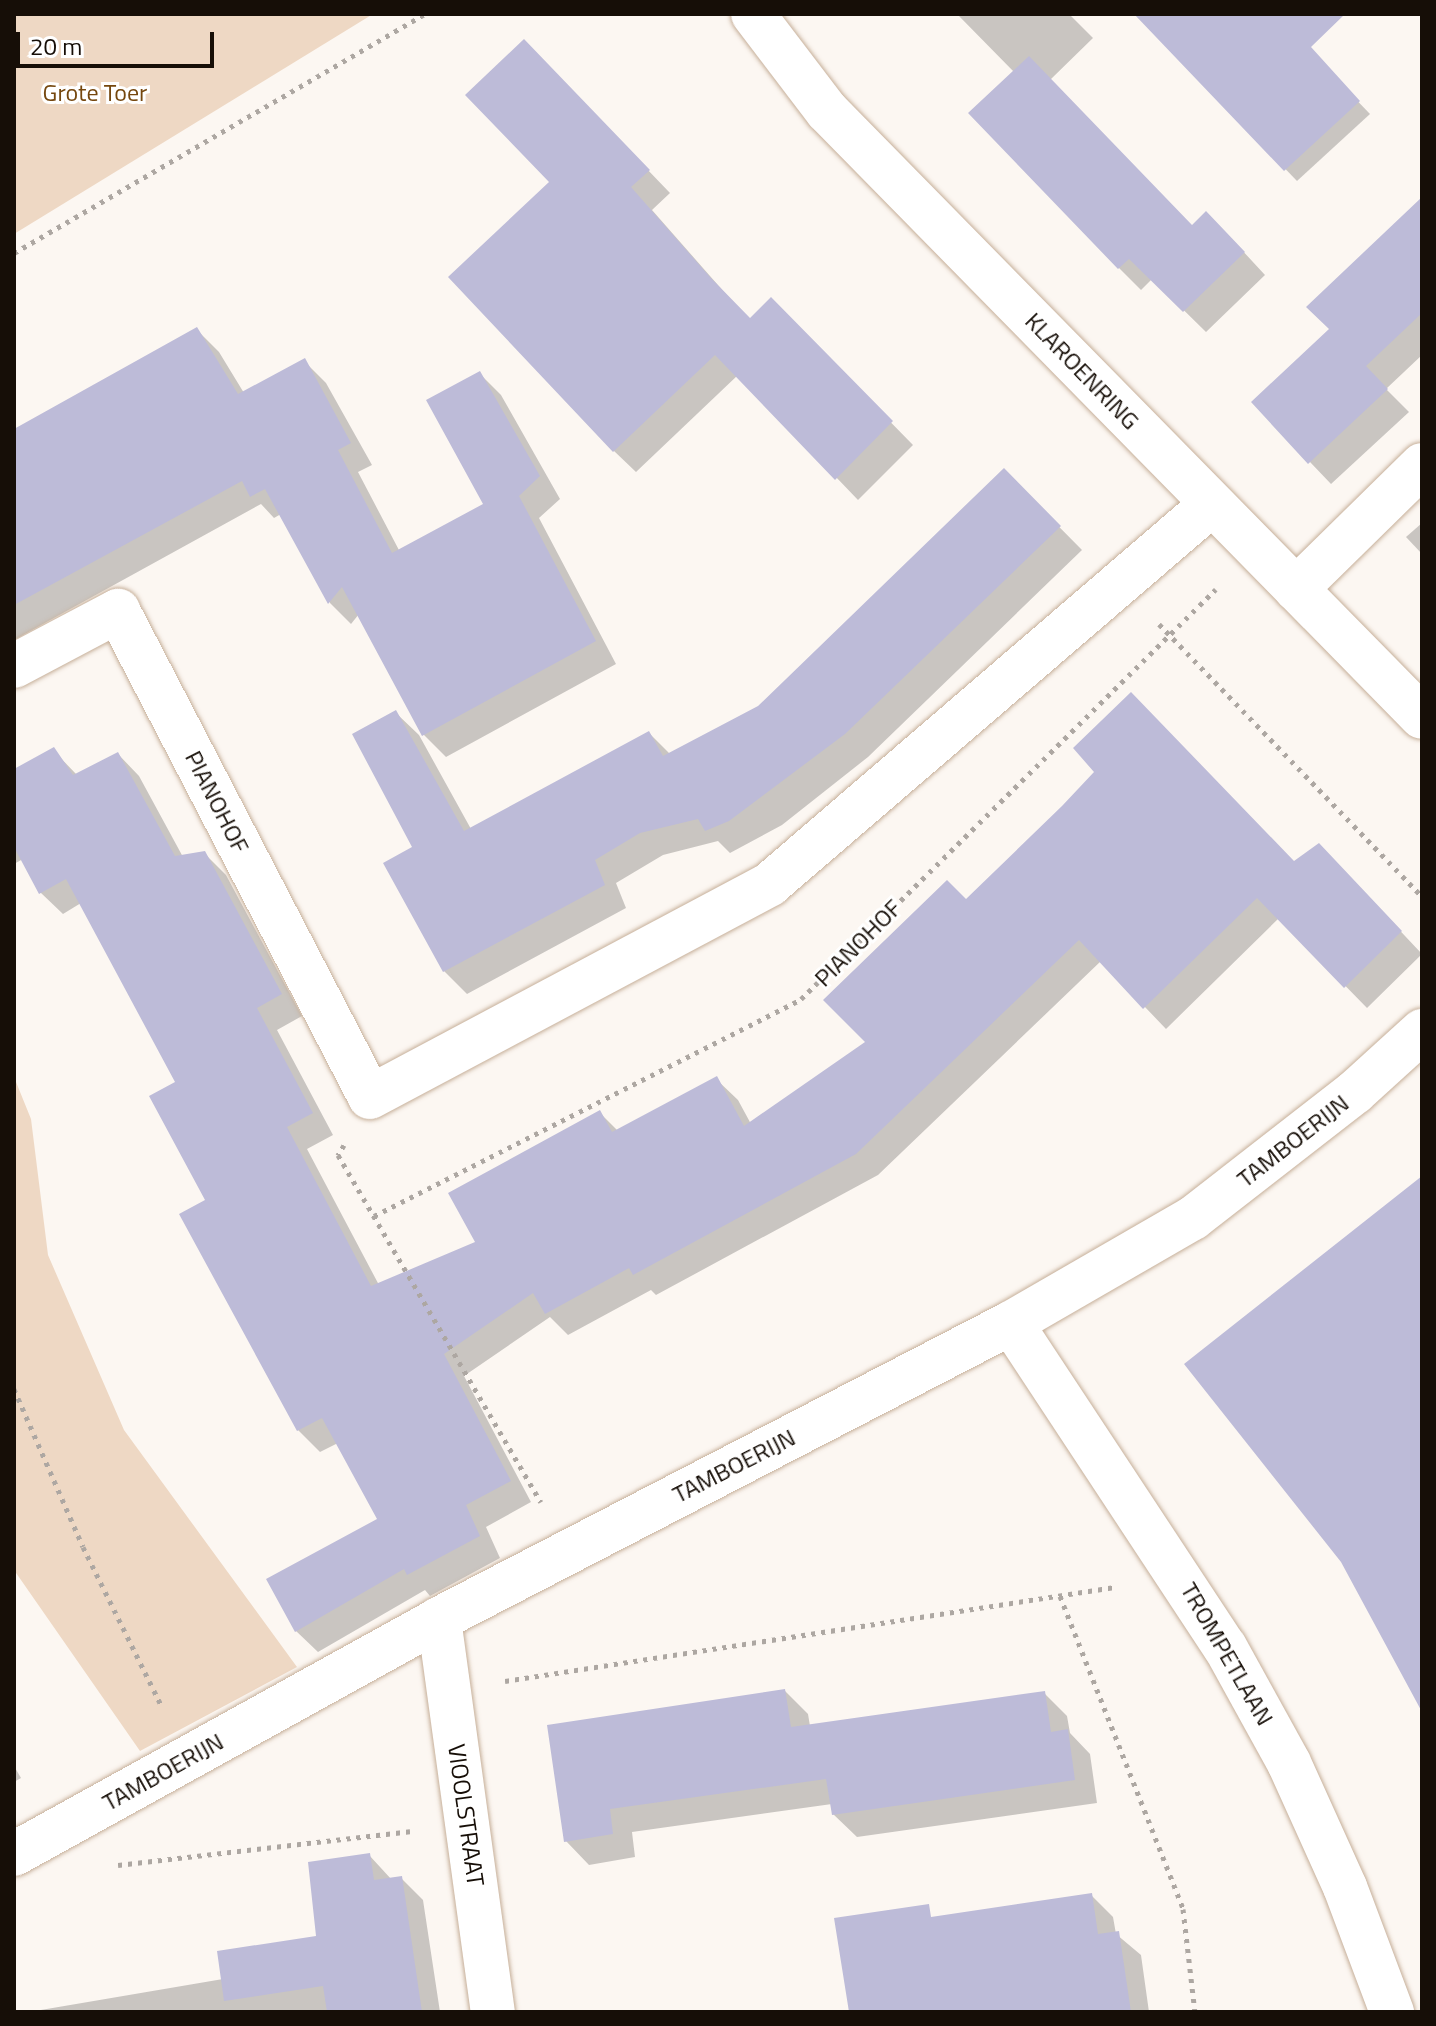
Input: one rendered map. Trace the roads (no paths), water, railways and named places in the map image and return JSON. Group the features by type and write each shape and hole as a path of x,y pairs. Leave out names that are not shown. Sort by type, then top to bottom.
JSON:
{"street":[{"name":"KLAROENRING","path":"753,14 827,111 1422,717"},
{"path":"1296,589 1422,465"},
{"name":"PIANOHOF","path":"14,666 118,611 370,1097 770,884 1212,504"},
{"name":"TAMBOERIJN","path":"14,1854 439,1619 1011,1323 1193,1218 1355,1092 1422,1031"},
{"name":"TROMPETLAAN","path":"1011,1323 1182,1577 1289,1763 1392,2012"},
{"name":"VIOOLSTRAAT","path":"439,1619 493,2012"}],"park label":[{"name":"Grote Toer","path":"95,93"}]}
